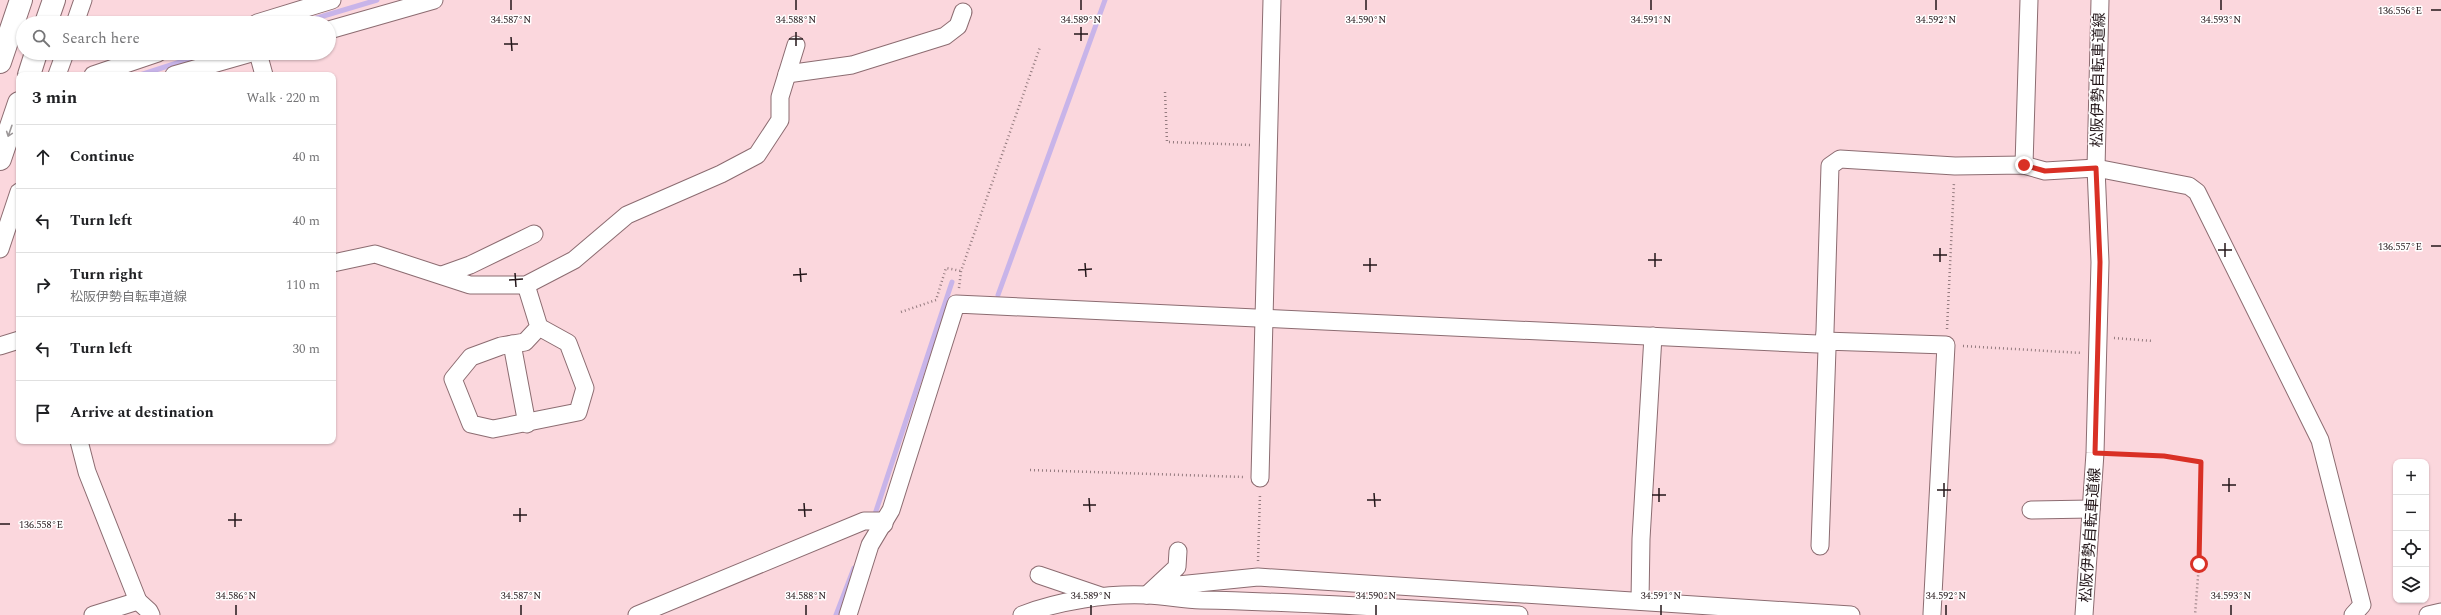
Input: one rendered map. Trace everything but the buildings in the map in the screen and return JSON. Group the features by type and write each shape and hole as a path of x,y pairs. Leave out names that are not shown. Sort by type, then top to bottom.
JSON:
{"highway":[{"path":"0,62 21,0"},
{"path":"48,16 54,0"},
{"path":"29,72 33,60"},
{"path":"0,159 16,112"}],"street":[{"path":"77,16 83,0"},
{"path":"280,16 332,0"},
{"path":"336,28 434,0"},
{"path":"1260,478 1272,0"},
{"path":"2024,165 2029,0"},
{"name":"松阪伊勢自転車道線","path":"2084,615 2095,453 2100,262 2096,168 2100,0"},
{"path":"787,74 852,65 945,36 958,26 963,12"},
{"path":"336,262 375,254 470,285 526,285 574,260 627,215 721,174 757,155 780,120 780,97 796,45"},
{"path":"58,72 62,60"},
{"path":"102,72 137,60"},
{"path":"184,72 226,60"},
{"path":"260,60 263,72"},
{"path":"1820,546 1827,349 1824,341 1830,166 1840,159 1955,166 2024,165 2045,171 2096,168 2189,186 2197,192 2320,440 2362,605 2353,615"},
{"path":"0,250 16,201"},
{"path":"442,275 470,265 534,234"},
{"path":"526,285 540,327 568,343 585,388 578,412 527,424 493,429 471,424 453,379 471,357 512,344 525,342 540,327"},
{"path":"637,615 876,522 891,510 956,304 1250,319 1264,317 1818,344 1824,341 1946,345 1931,615"},
{"path":"1640,602 1641,539 1652,336"},
{"path":"0,346 16,341"},
{"path":"512,344 527,424"},
{"path":"80,444 87,472 138,601 149,610 150,615"},
{"path":"2032,510 2091,509"},
{"path":"848,615 876,522"},
{"path":"1147,595 1177,567 1178,551"},
{"path":"1039,575 1101,596"},
{"path":"1147,595 1168,586 1258,577 1851,615"},
{"path":"1022,615 1034,610 1101,596 1147,595 1177,599 1260,601 1518,615"},
{"path":"93,615 138,601"},
{"path":"2428,615 2441,612"}],"path":[{"path":"956,304 961,271 1040,47"},
{"path":"1165,92 1167,142 1259,145 1269,151"},
{"path":"1955,166 1946,345 2097,354 2105,337 2153,341"},
{"path":"901,312 936,300 946,268 961,271"},
{"path":"2095,453 2164,456 2201,462 2199,564 2195,615"},
{"path":"1030,470 1260,478 1258,577"}],"waterway":[{"path":"323,16 377,0"},
{"path":"998,295 1105,0"},
{"path":"149,72 186,60"},
{"path":"874,517 952,282"},
{"path":"836,615 854,568"}],"route":[{"path":"2024,165 2045,171 2096,168 2100,262 2095,453 2164,456 2201,462 2199,564"}]}
